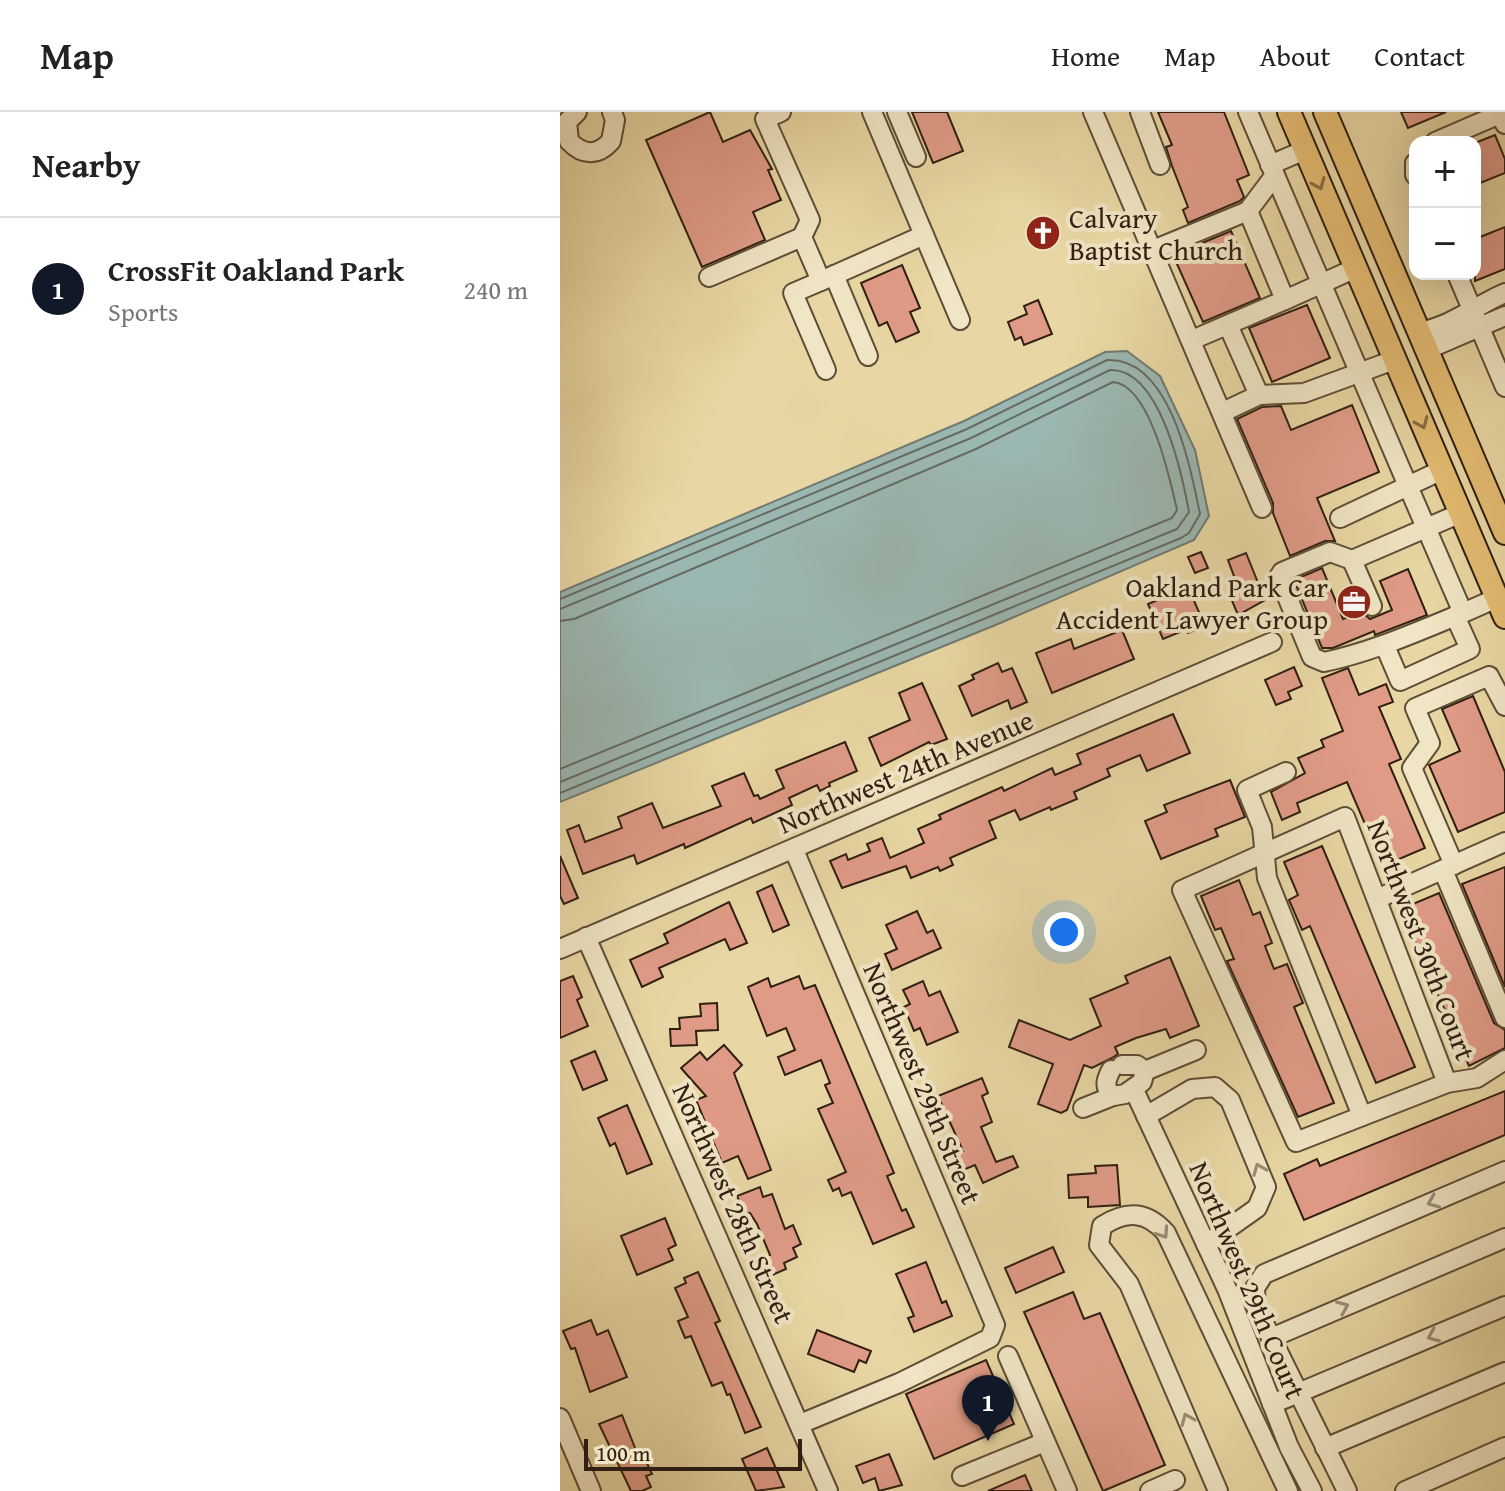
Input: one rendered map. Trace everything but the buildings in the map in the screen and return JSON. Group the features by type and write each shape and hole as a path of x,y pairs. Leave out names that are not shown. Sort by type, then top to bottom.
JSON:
{"main road":[{"path":"1289,112 1501,607"},
{"path":"1325,112 1505,533"},
{"path":"1379,322 1397,344 1423,341"},
{"path":"1394,360 1410,359 1421,364 1440,381"}],"street":[{"path":"577,112 567,122 566,131 569,141 585,153 596,153 611,141 615,120 612,112"},
{"path":"709,277 802,237 810,220 765,119 781,112"},
{"path":"872,112 960,320"},
{"path":"897,112 916,157"},
{"path":"1093,112 1262,508"},
{"path":"1140,112 1160,165"},
{"path":"1248,112 1426,529 1470,649 1400,681 1385,646"},
{"path":"1453,136 1503,119"},
{"path":"1153,250 1248,211 1272,170 1305,150"},
{"path":"1248,211 1285,300"},
{"path":"826,370 793,293 924,235"},
{"path":"802,237 828,278 868,356"},
{"path":"1192,340 1356,268"},
{"path":"1460,280 1505,387"},
{"path":"1423,341 1458,320 1471,307 1505,293"},
{"path":"1423,341 1505,316"},
{"path":"1228,325 1259,395"},
{"path":"1223,412 1259,395 1304,393 1394,360"},
{"path":"1340,518 1442,470"},
{"path":"1461,513 1352,560 1330,552 1282,572 1279,577 1312,657 1324,662 1369,646 1385,646 1459,615 1501,607"},
{"path":"1352,560 1372,606"},
{"name":"Northwest 24th Avenue","path":"560,949 1272,642"},
{"path":"1505,706 1489,676 1415,708 1430,743 1412,768 1505,1018"},
{"path":"1286,772 1247,790 1262,827 1267,878 1362,1116"},
{"name":"Northwest 30th Court","path":"1263,852 1345,817 1379,898 1447,1083"},
{"path":"1379,898 1505,842"},
{"name":"Northwest 29th Street","path":"794,850 995,1325 990,1338 899,1383 800,1424"},
{"path":"1263,852 1182,890 1296,1142 1447,1083 1477,1078 1505,1060"},
{"name":"Northwest 28th Street","path":"586,937 828,1491"},
{"path":"1145,1071 1196,1050"},
{"path":"1113,1096 1106,1086 1116,1067 1137,1065 1145,1071"},
{"path":"1083,1108 1134,1090 1142,1082 1145,1071"},
{"path":"1146,1116 1192,1089 1215,1087 1230,1100 1266,1187 1257,1208 1206,1244"},
{"name":"Northwest 29th Court","path":"1134,1090 1206,1244 1272,1404 1312,1491"},
{"path":"1347,1491 1256,1307 1255,1288 1264,1274 1505,1171"},
{"path":"1218,1491 1129,1284 1099,1245 1102,1226 1115,1218 1135,1215 1153,1219 1166,1233 1288,1491"},
{"path":"1271,1338 1505,1238"},
{"path":"1272,1404 1505,1306"},
{"path":"1008,1356 1067,1491"},
{"path":"1325,1448 1505,1372"},
{"path":"560,1418 591,1491"},
{"path":"962,1476 1045,1442"},
{"path":"1405,1491 1505,1447"},
{"path":"1150,1491 1175,1480"}],"water":[{"path":"1127,351 1160,376 1195,450 1209,516 1194,540 998,624 560,802 560,592 964,421 1105,352"}],"place":[{"name":"Calvary Baptist Church","path":"1043,233"},
{"name":"Oakland Park Car Accident Lawyer Group","path":"1354,602"},
{"name":"CrossFit Oakland Park","path":"988,1441"}]}
